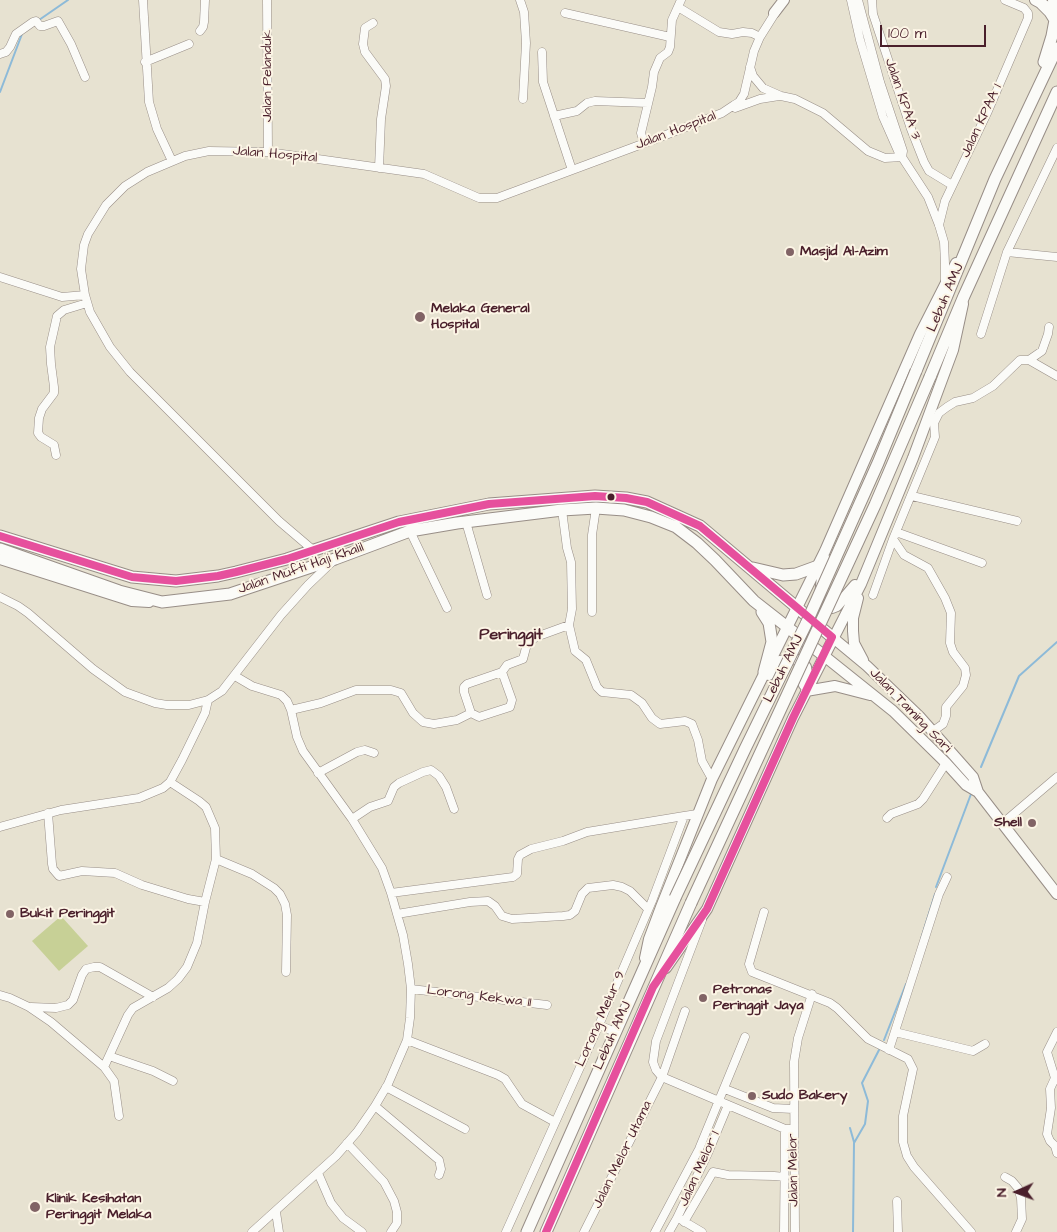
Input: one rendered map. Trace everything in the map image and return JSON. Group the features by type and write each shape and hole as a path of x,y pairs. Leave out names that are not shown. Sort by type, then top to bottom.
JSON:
{"highway":[{"path":"1028,108 1055,26 1053,16 1038,2"},
{"name":"Lebuh AMJ","path":"527,1232 642,972 745,749 806,624 878,463 995,179 1057,48"},
{"name":"Lebuh AMJ","path":"546,1232 691,903 871,514 964,296 1057,92"},
{"name":"Jalan Mufti Haji Khalil","path":"0,536 132,578 176,581 218,576 296,556 399,522 489,504 551,498 610,496 647,502 700,526 752,567 832,637"},
{"name":"Jalan Mufti Haji Khalil","path":"162,602 230,594 335,559 410,531 562,510 596,508 624,510 652,517 676,527 715,560 754,601 824,656"},
{"path":"0,549 119,591 162,602"},
{"path":"752,567 783,575 796,574 818,566"},
{"path":"754,601 766,618 771,632 772,642 764,672"}],"main road":[{"path":"774,13 786,0"},
{"path":"1053,0 1057,2"},
{"path":"1038,2 1057,12"},
{"path":"642,972 657,904 712,779 818,566 916,343 944,285 970,239"},
{"path":"792,718 832,637 861,584 913,458 931,422 953,350 964,296"},
{"path":"825,551 820,596 821,602 826,608 832,608 840,604 867,570"},
{"name":"Jalan Mufti Haji Khalil","path":"0,559 132,601 162,602"},
{"path":"861,584 853,618 853,631 854,643 866,666"},
{"name":"Jalan Taming Sari","path":"832,637 866,666 933,731 973,777 978,792 1057,894"},
{"name":"Jalan Taming Sari","path":"824,656 876,696 946,763 966,785 978,792"},
{"path":"653,987 707,909 733,854 792,718 805,682 806,667 802,662 786,659 780,661 743,716"},
{"path":"806,691 835,686 876,696"}],"street":[{"path":"143,0 147,95 150,110 172,161"},
{"path":"200,30 204,22 205,0"},
{"name":"Jalan Pelanduk","path":"267,0 268,152"},
{"path":"520,0 524,12 526,43 524,99"},
{"path":"843,0 848,7 903,151 902,157 928,197 939,225 944,242 944,285"},
{"path":"850,0 860,40"},
{"path":"858,0 877,83"},
{"name":"Jalan KPAA 3","path":"872,0 873,14 924,162 929,171 952,185"},
{"name":"Jalan KPAA 1","path":"939,225 945,201 988,111 1028,18 1028,13 1024,8 1006,0"},
{"path":"644,143 641,133 654,72 660,58 670,47 672,20 679,4 719,32 732,34 752,33 760,37"},
{"path":"566,13 670,37"},
{"name":"Jalan Hospital","path":"313,550 279,522 130,372 98,328 86,299 81,269 82,256 88,234 106,205 125,186 148,172 172,161 209,151 268,152 424,174 470,196 488,199 497,198 722,113 734,105 741,98 760,37 774,13"},
{"path":"0,54 10,48 16,34 33,22 44,26 56,20 71,44 85,78"},
{"path":"373,23 365,28 364,52 384,79 386,86 380,119 378,168"},
{"path":"145,62 189,44"},
{"path":"542,52 543,82 572,170"},
{"path":"750,67 753,76 763,88 781,96 794,99 823,113 860,144 878,156 885,158 902,157"},
{"path":"877,83 894,78"},
{"path":"722,113 746,103 781,96"},
{"path":"554,116 578,111 587,103 595,101 648,102"},
{"path":"981,334 1007,252 1057,148"},
{"path":"1007,252 1057,257"},
{"path":"0,276 62,297 86,299"},
{"path":"56,455 54,445 38,433 42,409 54,393 50,347 57,316 64,310 86,299"},
{"path":"1029,360 1042,350 1049,326"},
{"path":"873,594 935,437 931,422 946,407 955,402 973,398 994,386 1016,362 1024,359 1057,376"},
{"path":"912,496 1017,521"},
{"path":"592,612 592,535 596,508"},
{"path":"562,510 567,548 571,562 572,609 569,625 575,651 586,660 597,686 602,692 630,695 642,703 652,718 660,724 685,721 692,724 698,740 702,761 712,779"},
{"path":"466,522 487,595"},
{"path":"410,531 447,608"},
{"path":"296,536 296,556"},
{"path":"895,536 982,563"},
{"path":"895,536 904,555 928,568 945,598 951,613 950,643 953,652 965,668 966,675 963,686 946,707 946,716 943,724 933,731"},
{"path":"0,597 28,612 109,682 134,696 155,703 189,705 208,700 222,691 281,615 335,559"},
{"path":"502,672 512,700 510,707 479,717 471,713 464,687 472,682 502,672 506,665 523,659 526,644 536,637 569,625"},
{"path":"235,676 252,686 281,695 287,701 300,745 352,819 382,868 397,914 408,964 411,989 407,1040 386,1087 375,1106 347,1143 318,1173 252,1232"},
{"path":"291,710 321,703 356,690 384,690 400,693 413,714 428,723 448,722 471,713"},
{"path":"0,816 1,826 48,813 139,798 156,791 170,782 205,714 208,700"},
{"path":"318,773 357,752 365,750 374,754"},
{"path":"887,818 891,814 918,804 946,763"},
{"path":"352,819 370,807 388,801 394,787 399,783 431,770 435,772 442,782 454,809"},
{"path":"1003,823 1057,777"},
{"path":"104,1067 128,1014 133,1008 168,988 178,979 187,967 197,943 216,859 215,828 206,808 199,801 170,782"},
{"path":"48,813 52,864 53,869 59,876 82,871 114,874 142,885 188,899 205,902"},
{"path":"391,893 512,877 517,874 520,855 531,849 563,842 587,832 697,814"},
{"name":"Lorong Melur 9","path":"506,1232 599,1025 648,909 657,904 684,816"},
{"path":"216,859 252,874 280,894 285,904 287,915 286,972"},
{"path":"889,1050 939,894 947,876"},
{"path":"397,914 470,902 488,901 495,906 502,916 512,919 563,916 570,915 575,911 582,894 588,888 613,885 630,891 648,909"},
{"path":"707,909 656,1041 653,1062 662,1078 789,1129"},
{"path":"764,912 750,964 752,972 812,994 837,1008 868,1039 908,1059 913,1069 903,1116 903,1142 907,1156 914,1167 971,1232"},
{"path":"29,1007 62,1008 68,1005 73,1000 86,969 94,966 153,997"},
{"name":"Lorong Kekwa 11","path":"411,989 547,1005"},
{"name":"Jalan Melor","path":"784,1232 785,1177 789,1129 793,1109 795,1050 812,994"},
{"path":"0,995 29,1007 51,1022 104,1067 114,1081 119,1116"},
{"name":"Jalan Melor Utama","path":"584,1232 662,1078 685,1011"},
{"path":"599,1025 615,1032"},
{"path":"895,1032 973,1050 986,1044"},
{"path":"1057,1032 1047,1052 1056,1079 1050,1088 1051,1108 1048,1134 1057,1153"},
{"path":"655,1232 699,1149 720,1102 745,1037"},
{"path":"407,1040 498,1075 510,1085 522,1104 555,1122"},
{"path":"109,1056 153,1071 173,1081"},
{"path":"386,1087 465,1129"},
{"path":"725,1089 773,1108 793,1109"},
{"name":"Jalan Melor 1","path":"669,1232 681,1220 728,1105"},
{"path":"375,1106 439,1160 441,1169 438,1175"},
{"name":"Jalan Melor","path":"789,1129 794,1232"},
{"path":"347,1143 384,1182 394,1201 397,1223 392,1230"},
{"path":"702,1232 681,1220 713,1172 728,1175 785,1177"},
{"path":"318,1173 331,1203 343,1218 362,1232"},
{"path":"1005,1177 1018,1188 1021,1198 1022,1218 1016,1232"},
{"path":"897,1201 898,1232"},
{"path":"276,1212 279,1232"}],"green space":[{"path":"61,916 88,946 59,971 32,941"}],"waterway":[{"path":"39,20 68,0"},
{"path":"0,92 22,34"},
{"path":"981,767 1019,676 1057,642"},
{"path":"936,887 971,794"},
{"path":"921,939 935,894"},
{"path":"884,1040 906,984"},
{"path":"853,1232 854,1143 865,1124 868,1101 862,1083 879,1050"},
{"path":"850,1128 854,1142"}],"transit line":[{"path":"0,536 132,577 176,581 236,572 287,559 399,522 489,504 595,496 626,498 647,502 700,526 832,637 793,718 707,909 653,987 546,1232"}],"place":[{"name":"Masjid Al-Azim","path":"790,252"},
{"name":"Melaka General Hospital","path":"420,317"},
{"name":"Shell","path":"1032,823"},
{"name":"Bukit Peringgit","path":"10,914"},
{"name":"Petronas Peringgit Jaya","path":"703,998"},
{"name":"Sudo Bakery","path":"752,1096"},
{"name":"Klinik Kesihatan Peringgit Melaka","path":"35,1207"}],"district":[{"name":"Peringgit","path":"511,636"}]}
